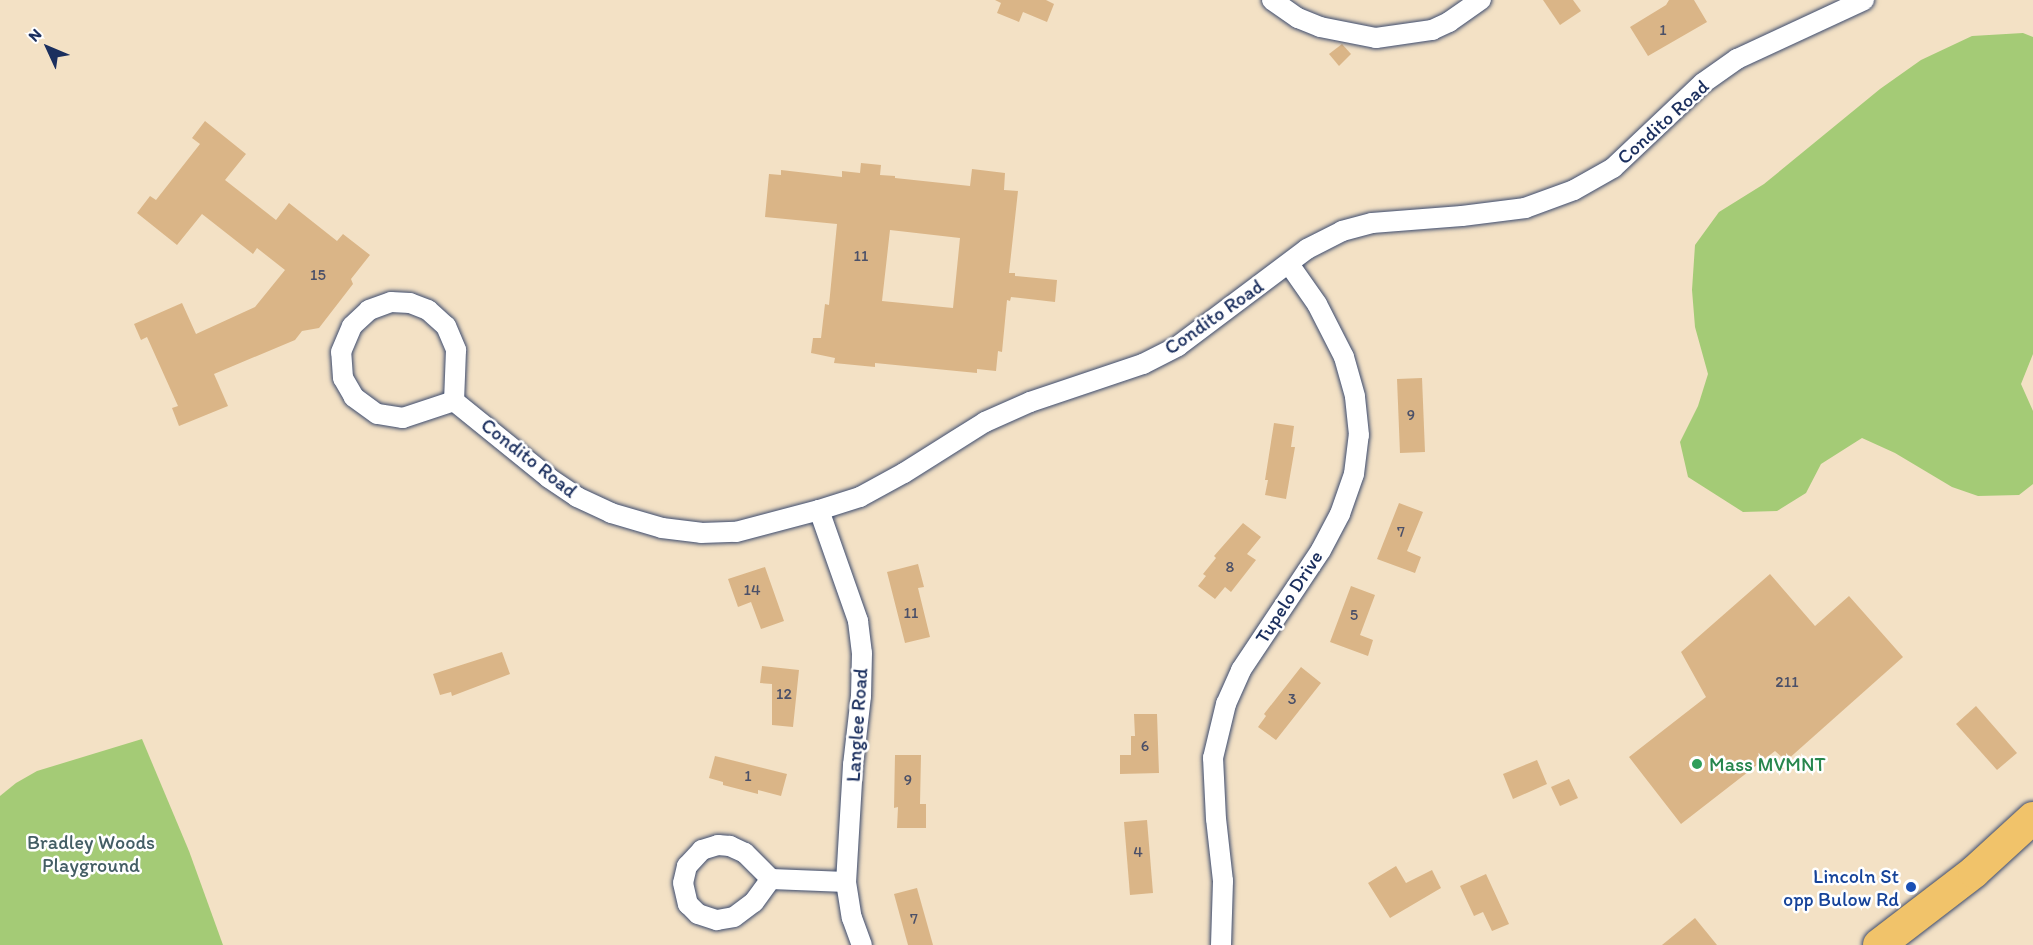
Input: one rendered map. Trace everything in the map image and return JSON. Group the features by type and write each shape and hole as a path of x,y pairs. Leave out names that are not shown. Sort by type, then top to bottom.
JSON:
{"main road":[{"path":"1879,945 1974,872 2033,818"}],"street":[{"path":"1272,0 1298,18 1320,27 1376,38 1432,30 1449,22 1481,0"},
{"name":"Condito Road","path":"454,401 549,478 577,497 611,513 662,528 701,533 736,532 819,510 860,497 904,474 985,422 1030,402 1143,364 1178,346 1307,249 1342,231 1372,223 1462,216 1525,208 1574,190 1613,168 1703,83 1737,59 1855,2"},
{"name":"Tupelo Drive","path":"1221,945 1223,881 1216,819 1213,758 1226,704 1241,670 1321,550 1340,514 1354,474 1359,435 1355,396 1344,357 1317,304 1289,264"},
{"path":"391,302 410,303 428,309 446,326 456,350 454,401 403,418 377,414 354,398 343,378 341,352 352,326 369,310 391,302"},
{"name":"Langlee Road","path":"819,510 855,610 862,653 861,696 853,765 846,882 852,918 862,945"},
{"path":"771,879 754,902 734,917 717,920 698,914 688,904 683,883 687,866 702,850 718,845 730,846 745,853 771,879 846,882"}],"green space":[{"path":"2023,33 2033,37 2033,354 2021,384 2033,411 2033,484 2019,495 1978,496 1952,487 1895,453 1862,438 1821,464 1806,493 1777,511 1743,512 1688,477 1680,442 1698,406 1708,374 1695,327 1692,290 1695,245 1719,212 1764,184 1880,89 1921,60 1972,36"},
{"name":"Bradley Woods Playground","path":"142,739 189,851 223,945 0,945 0,796 16,783 37,771"}],"building":[{"path":"995,0 1046,0 1054,4 1047,22 1023,12 1019,22 997,13 1001,3"},
{"path":"1543,0 1573,0 1581,11 1560,25"},
{"path":"1669,0 1694,0 1707,22 1648,56 1630,27 1666,5"},
{"path":"1342,44 1351,54 1339,66 1329,54"},
{"path":"205,121 246,154 225,180 276,220 289,203 337,241 343,234 370,255 351,279 353,284 319,328 302,331 295,340 214,374 228,406 179,426 172,408 178,406 147,337 141,340 134,324 182,303 196,334 255,307 285,270 257,248 253,254 202,214 177,245 137,213 150,196 156,200 200,144 192,138"},
{"path":"861,163 881,165 880,175 970,186 972,169 1005,173 1004,190 1018,191 1009,273 1015,273 1015,276 1057,280 1055,302 1011,297 1010,301 1007,300 1002,352 998,351 996,371 977,369 977,373 875,363 875,367 834,363 835,358 811,353 813,338 821,338 825,304 829,305 837,224 765,217 769,174 781,175 781,170 842,177 842,171 860,173","holes":["890,230 960,238 953,308 882,301"]},
{"path":"1422,378 1425,452 1400,453 1397,379"},
{"path":"1274,423 1294,426 1291,447 1295,447 1286,499 1265,495 1268,480 1265,480"},
{"path":"1399,503 1423,512 1407,551 1421,557 1415,573 1377,559"},
{"path":"1243,523 1261,537 1247,554 1256,560 1231,592 1225,587 1215,599 1198,586 1206,576 1203,574 1216,558 1214,556"},
{"path":"918,564 924,587 918,588 930,637 905,643 887,572"},
{"path":"765,567 784,621 761,629 751,602 738,607 728,579"},
{"name":"Mass MVMNT","path":"1770,574 1815,626 1849,596 1903,657 1786,761 1775,751 1681,824 1629,757 1706,697 1681,652"},
{"path":"1351,586 1375,595 1360,635 1373,640 1368,656 1330,642"},
{"path":"502,652 510,674 452,696 451,692 440,695 433,674"},
{"path":"762,666 799,670 793,727 772,725 772,684 760,683"},
{"path":"1301,667 1321,683 1276,740 1258,727 1266,716 1264,714"},
{"path":"1976,706 2017,753 1997,770 1956,724"},
{"path":"1134,714 1157,714 1159,773 1120,774 1120,755 1131,755 1131,736 1135,736"},
{"path":"895,755 921,755 920,804 926,804 926,828 897,828 898,807 894,808"},
{"path":"715,756 787,774 781,796 758,790 758,794 723,785 723,782 709,778"},
{"path":"1537,760 1547,784 1513,799 1503,774"},
{"path":"1569,779 1578,798 1560,806 1551,787"},
{"path":"1147,820 1153,893 1130,895 1124,822"},
{"path":"1396,866 1406,883 1432,870 1441,888 1390,918 1368,883"},
{"path":"1486,874 1509,924 1492,931 1483,912 1474,916 1460,886"},
{"path":"917,888 933,945 908,945 894,894"},
{"path":"1695,918 1717,945 1662,945"}],"place":[{"name":"Mass MVMNT","path":"1697,764"},
{"name":"Lincoln St opp Bulow Rd","path":"1911,887"}]}
